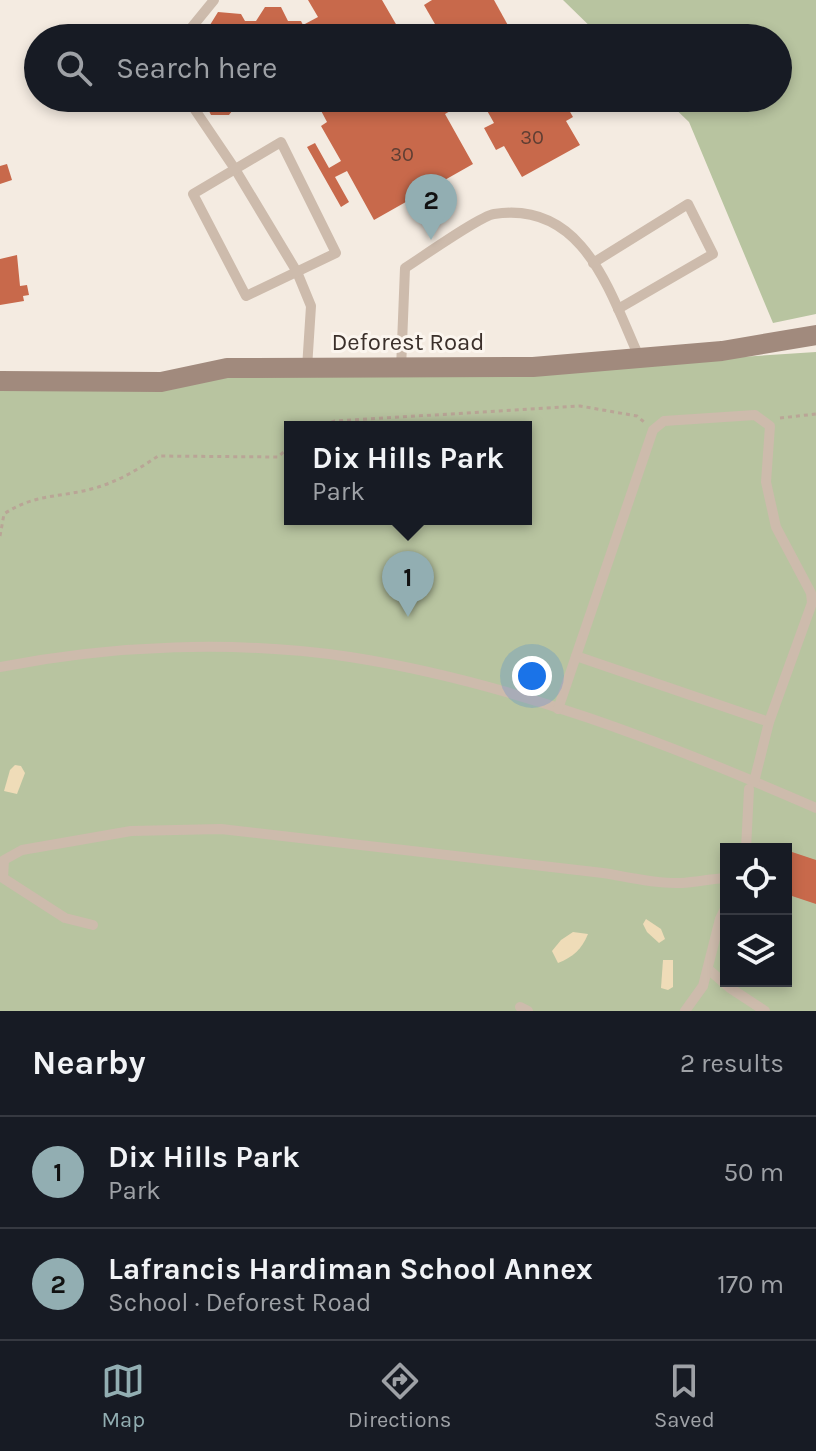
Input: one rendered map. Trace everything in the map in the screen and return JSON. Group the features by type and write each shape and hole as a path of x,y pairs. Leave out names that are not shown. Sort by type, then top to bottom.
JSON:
{"street":[{"name":"Deforest Road","path":"0,381 161,382 227,368 533,367 722,351 816,335"}],"lane":[{"path":"194,24 214,0"},
{"path":"196,112 297,272 311,306 307,368"},
{"path":"281,142 336,253 297,272 246,296 193,194 281,142"},
{"path":"593,263 688,204 713,254 618,309"},
{"path":"401,369 405,268 491,214 541,215 572,233 603,278 640,359"},
{"path":"558,709 653,430 664,421 755,415 764,420 770,426 766,482 776,527 811,593 812,603 769,722 752,786 747,843"},
{"path":"0,667 49,658 186,647 348,657 455,678 558,709 816,808"},
{"path":"576,656 769,722"},
{"path":"93,925 65,918 3,878 4,860 22,850 131,831 221,829 603,873 657,882 683,883 720,878"},
{"path":"685,1011 703,986 722,915"},
{"path":"708,969 765,1011"}],"path":[{"path":"335,421 580,406 637,416"},
{"path":"764,420 816,414"},
{"path":"0,536 4,514 23,501 97,488 158,456 278,457 284,452"}],"green space":[{"path":"563,0 816,0 816,314 773,323 689,122 679,112 792,112 792,24 588,24"},
{"path":"816,352 816,1011 0,1011 0,386 709,359"}],"sand":[{"path":"15,765 21,766 25,773 17,794 4,791 10,770"},
{"path":"646,919 661,929 665,939 659,943 647,932 643,924"},
{"path":"573,932 588,934 576,952 558,963 552,951"},
{"path":"663,960 673,960 673,987 668,990 661,988"}],"building":[{"path":"308,0 382,0 396,24 305,24 318,17"},
{"path":"432,0 494,0 507,24 435,24 424,5"},
{"path":"265,7 281,7 288,21 301,21 302,24 211,24 218,12 241,14 245,21 256,21"},
{"path":"210,112 231,112 229,115 211,115"},
{"path":"322,112 448,112 445,114 473,164 374,220 347,171 335,177 349,202 341,207 307,147 315,143 329,168 341,161 321,126 327,122"},
{"path":"488,112 570,112 573,117 566,121 580,145 522,177 504,146 496,150 484,128 494,123"},
{"path":"7,164 12,180 0,184 0,166"},
{"path":"17,255 20,286 27,285 29,295 23,296 24,301 0,305 0,259"},
{"path":"792,852 816,860 816,904 792,896"}],"place":[{"name":"Lafrancis Hardiman School Annex","path":"431,240"},
{"name":"Dix Hills Park","path":"408,617"}]}
